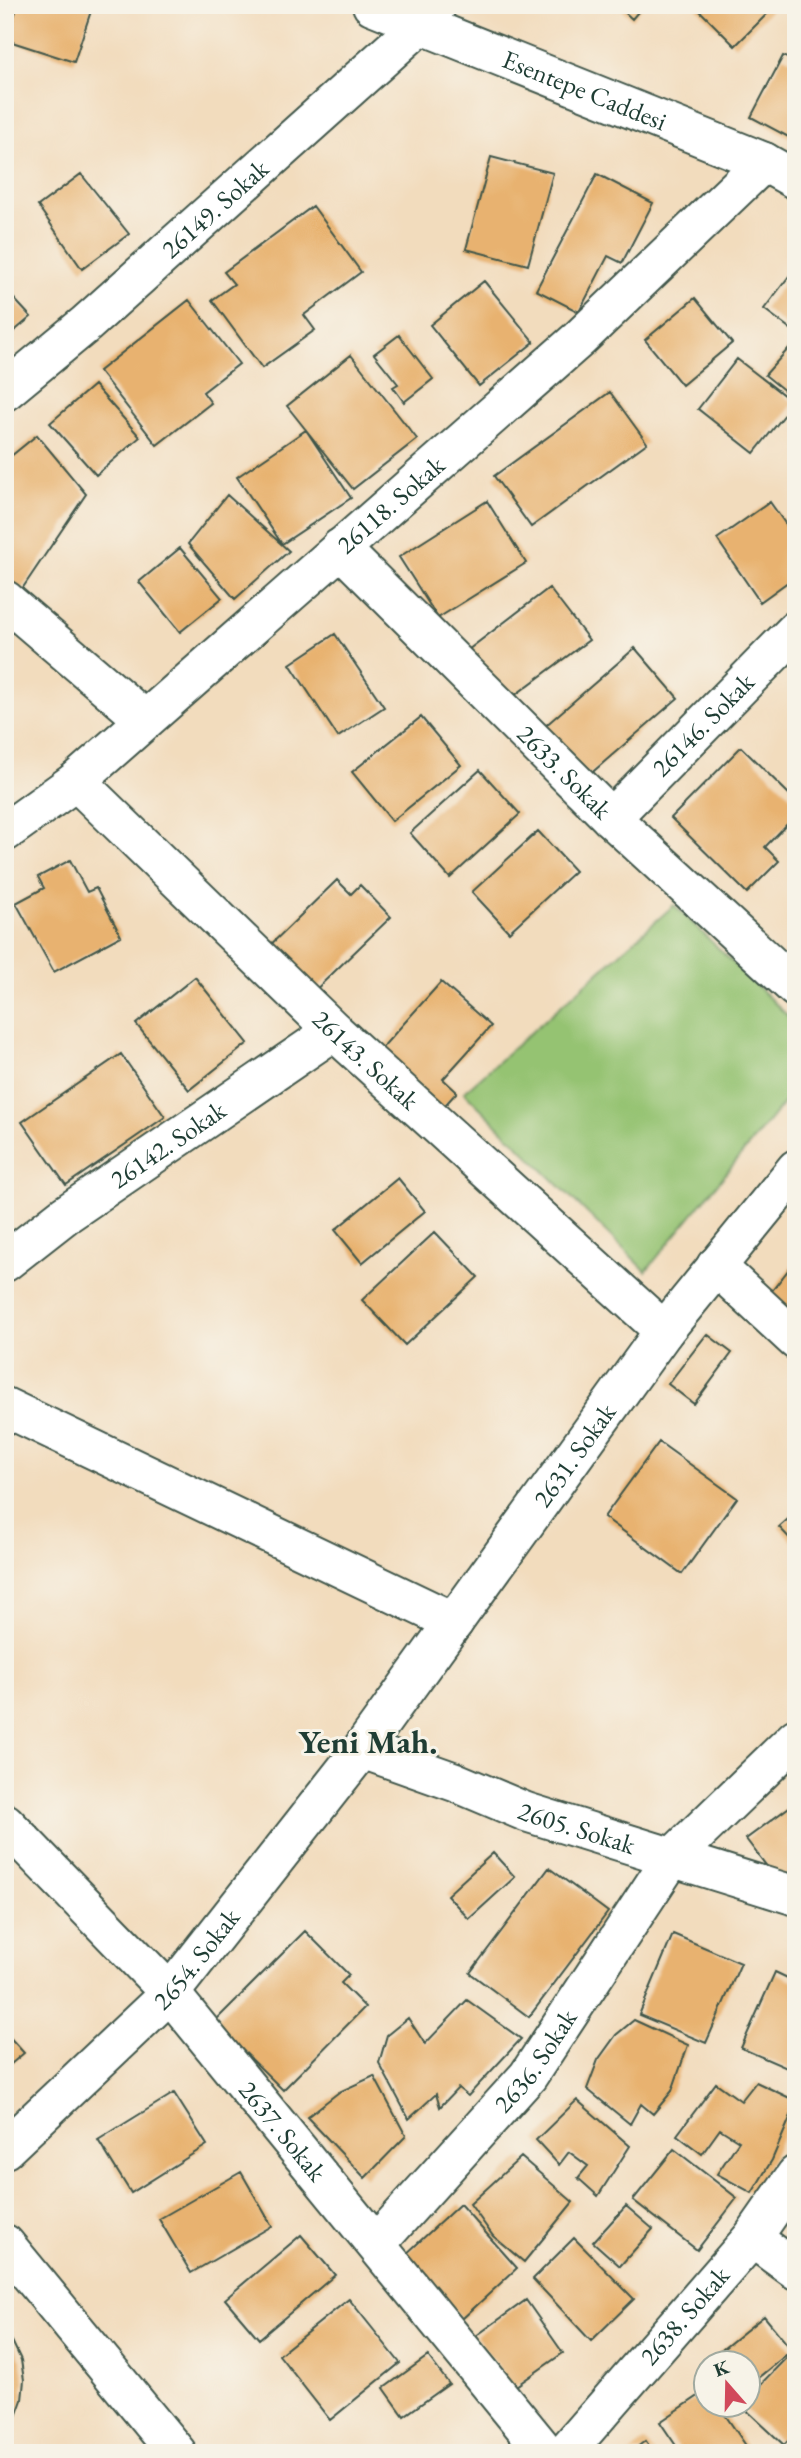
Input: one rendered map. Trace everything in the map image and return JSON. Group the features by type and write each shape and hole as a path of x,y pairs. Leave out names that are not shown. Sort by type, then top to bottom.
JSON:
{"street":[{"name":"Esentepe Caddesi","path":"372,5 429,15 780,171"},
{"name":"26149. Sokak","path":"5,391 86,324 429,15"},
{"name":"26118. Sokak","path":"5,832 76,781 579,339 780,171"},
{"name":"2633. Sokak","path":"340,548 611,818 796,988"},
{"path":"5,600 144,719"},
{"name":"26146. Sokak","path":"611,818 796,630"},
{"name":"26143. Sokak","path":"76,781 334,1031 664,1331"},
{"name":"26142. Sokak","path":"5,1262 65,1216 334,1031"},
{"name":"2631. Sokak","path":"362,1749 664,1331 796,1169"},
{"path":"716,1266 796,1340"},
{"path":"5,1407 454,1622"},
{"name":"2636. Sokak","path":"376,2244 528,2077 671,1859 796,1738"},
{"name":"2605. Sokak","path":"362,1749 456,1782 526,1812 796,1896"},
{"name":"2654. Sokak","path":"5,2149 170,1993 362,1749"},
{"name":"2637. Sokak","path":"7,1828 170,1993 546,2453"},
{"name":"2638. Sokak","path":"565,2453 752,2238 796,2175"},
{"path":"752,2238 796,2270"},
{"path":"5,2244 177,2453"}],"green space":[{"path":"674,905 796,1024 796,1088 646,1271 464,1092"}],"building":[{"path":"18,5 93,5 74,62 6,40"},
{"path":"617,5 644,5 632,19"},
{"path":"694,5 776,5 735,46"},
{"path":"783,56 796,62 796,141 751,117"},
{"path":"491,157 553,173 528,265 466,249"},
{"path":"81,174 129,234 82,269 38,206"},
{"path":"597,174 653,203 622,263 608,256 579,312 536,290"},
{"path":"313,206 361,272 304,315 315,330 262,368 212,300 234,284 224,272"},
{"path":"796,267 796,333 764,309"},
{"path":"484,281 534,342 479,386 430,325"},
{"path":"5,289 31,317 5,339"},
{"path":"695,298 732,343 682,385 645,340"},
{"path":"189,300 239,364 203,392 211,403 157,445 99,371"},
{"path":"399,335 433,379 404,402 393,387 398,384 374,354"},
{"path":"789,348 796,357 796,400 765,375"},
{"path":"351,355 417,439 353,489 287,406"},
{"path":"737,359 794,403 754,453 698,409"},
{"path":"94,385 140,437 96,475 50,423"},
{"path":"610,392 647,443 531,527 494,476"},
{"path":"306,430 351,498 282,544 237,477"},
{"path":"37,435 86,494 20,592 5,576 5,461"},
{"path":"227,495 289,551 235,599 188,544"},
{"path":"487,501 526,563 438,618 399,557"},
{"path":"770,502 796,539 796,576 760,602 717,539"},
{"path":"180,548 222,598 180,632 139,582"},
{"path":"549,588 589,640 507,701 468,650"},
{"path":"335,634 384,707 338,737 290,664"},
{"path":"635,648 678,698 588,776 544,727"},
{"path":"421,717 461,765 392,821 352,772"},
{"path":"741,747 796,801 796,815 765,847 779,861 747,893 671,818"},
{"path":"480,770 520,814 450,878 410,833"},
{"path":"538,831 575,871 509,932 472,892"},
{"path":"70,860 87,892 96,888 121,936 54,972 16,903 44,888 38,877"},
{"path":"337,880 351,894 360,885 391,917 305,1000 261,954"},
{"path":"195,977 248,1043 189,1090 136,1024"},
{"path":"441,982 491,1026 443,1079 457,1092 436,1115 372,1059"},
{"path":"121,1054 165,1117 66,1185 22,1122"},
{"path":"398,1178 425,1211 362,1263 335,1230"},
{"path":"435,1232 478,1277 405,1345 362,1300"},
{"path":"796,1260 796,1325 764,1301"},
{"path":"707,1334 732,1353 694,1404 668,1384"},
{"path":"659,1442 737,1498 682,1574 604,1517"},
{"path":"796,1512 796,1545 779,1527"},
{"path":"796,1802 796,1868 778,1881 746,1839"},
{"path":"493,1853 515,1877 469,1919 447,1895"},
{"path":"549,1868 608,1912 529,2017 470,1973"},
{"path":"305,1931 349,1975 341,1983 365,2007 283,2090 214,2022"},
{"path":"673,1934 741,1963 706,2043 639,2015"},
{"path":"775,1972 796,1982 796,2072 741,2048"},
{"path":"467,2000 521,2039 468,2096 458,2088 440,2107 436,2094 409,2119 379,2063 387,2035 408,2018 425,2044"},
{"path":"634,2020 688,2045 672,2091 653,2114 641,2104 630,2124 587,2089 598,2060 616,2035"},
{"path":"5,2032 24,2053 5,2069"},
{"path":"374,2076 406,2136 365,2178 307,2117 339,2092"},
{"path":"756,2082 796,2101 796,2104 772,2160 752,2193 717,2174 739,2141 720,2129 702,2154 677,2135 716,2083 741,2101"},
{"path":"174,2093 207,2145 131,2193 98,2140"},
{"path":"577,2100 630,2146 598,2196 578,2178 588,2166 569,2152 559,2165 536,2140"},
{"path":"674,2149 737,2198 697,2250 633,2200"},
{"path":"521,2157 573,2202 524,2262 493,2236 470,2204"},
{"path":"241,2172 272,2226 191,2273 159,2219"},
{"path":"460,2204 517,2268 462,2319 404,2256"},
{"path":"626,2206 653,2229 620,2266 593,2242"},
{"path":"301,2235 335,2275 259,2339 225,2299"},
{"path":"574,2238 634,2299 591,2341 533,2279"},
{"path":"349,2299 400,2363 330,2420 279,2355"},
{"path":"526,2300 563,2353 513,2388 476,2336"},
{"path":"764,2316 792,2350 762,2375 762,2350 722,2350"},
{"path":"5,2332 21,2360 24,2380 22,2400 15,2419 5,2432"},
{"path":"796,2348 796,2433 784,2445 757,2420 762,2420 762,2383"},
{"path":"428,2356 449,2384 404,2416 384,2388"},
{"path":"692,2400 692,2420 729,2420 751,2453 681,2453 660,2422"},
{"path":"645,2441 654,2453 630,2453"}],"district":[{"name":"Yeni Mah.","path":"368,1741"}]}
